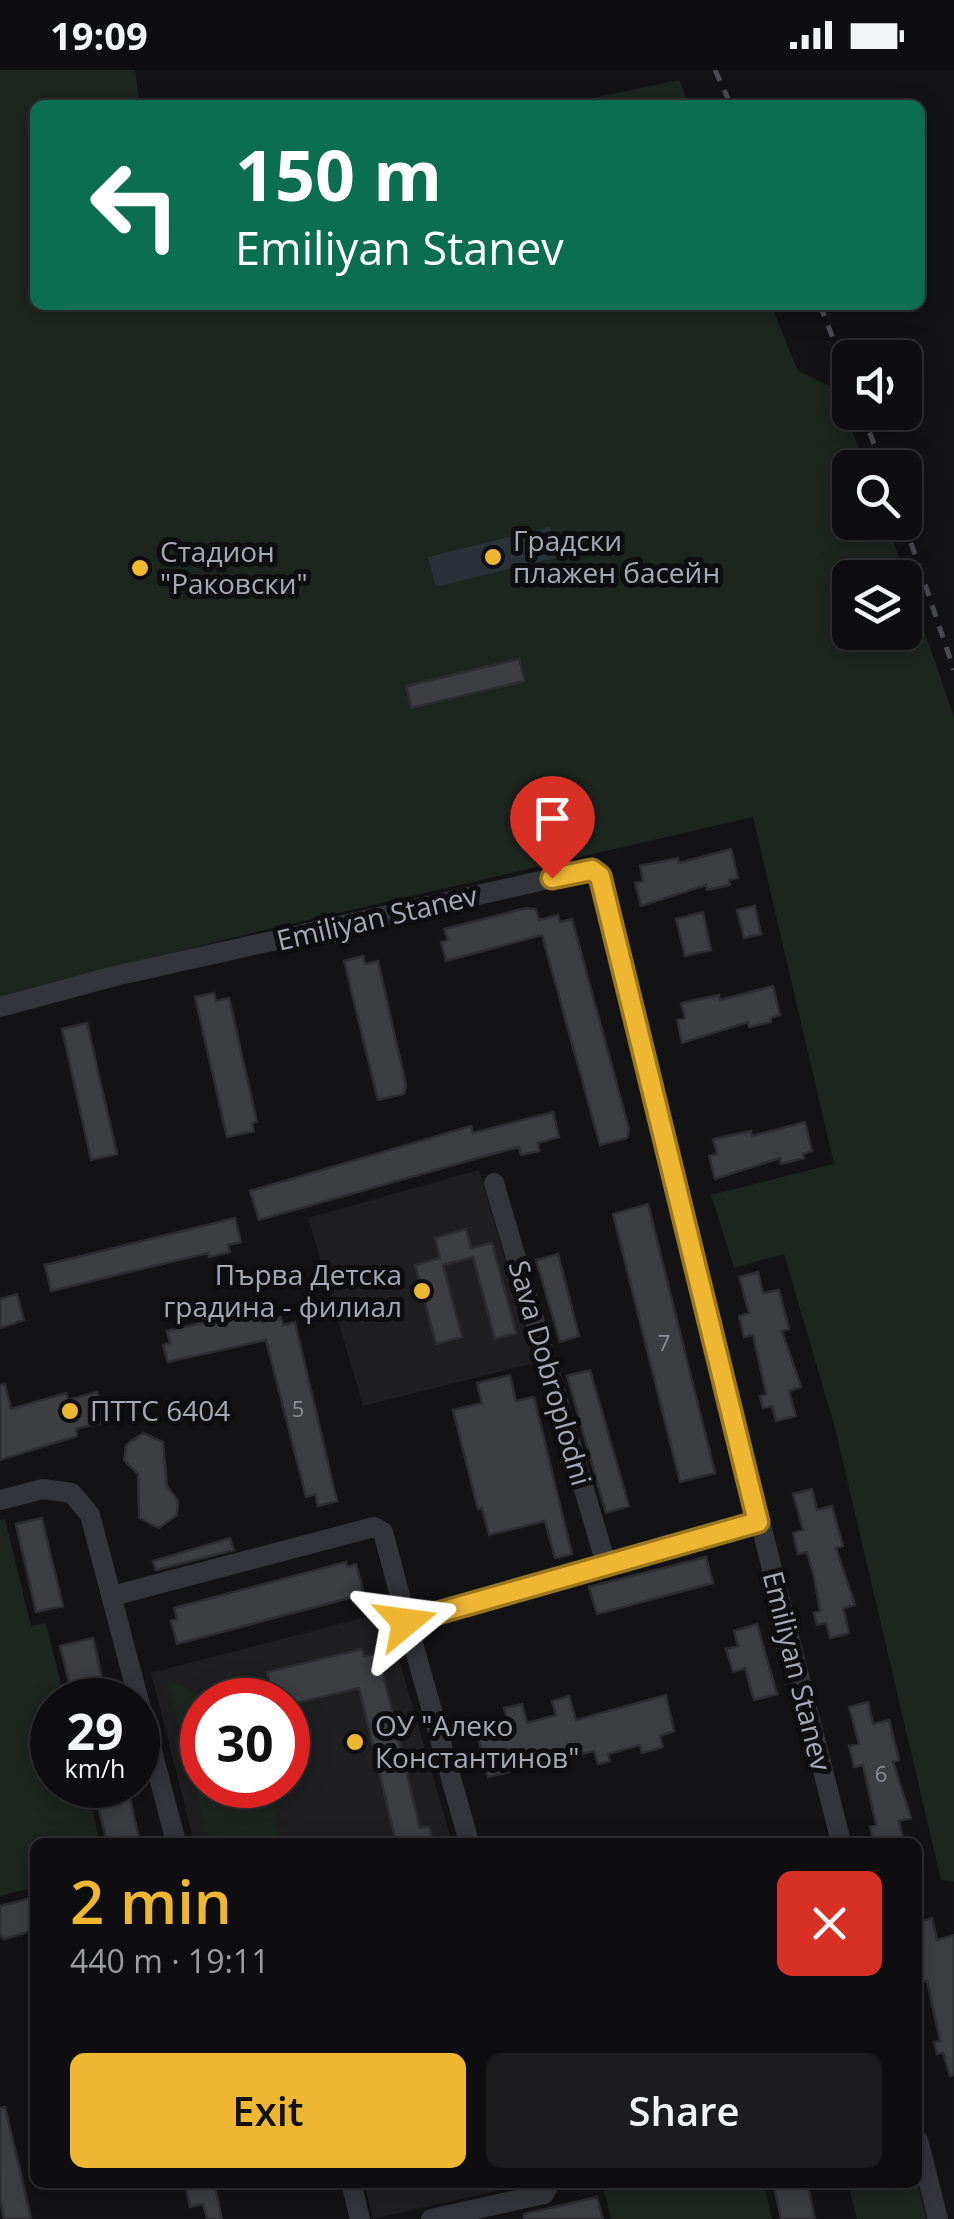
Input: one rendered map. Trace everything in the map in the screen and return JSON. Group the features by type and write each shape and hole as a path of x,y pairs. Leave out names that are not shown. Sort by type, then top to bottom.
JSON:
{"street":[{"name":"Emiliyan Stanev","path":"0,1007 115,976 586,871 596,872 840,1838"},
{"name":"Sava Dobroplodni","path":"494,1182 606,1564"},
{"path":"0,1500 43,1489 72,1493 90,1516 175,1838"},
{"path":"406,1622 758,1522"},
{"path":"112,1596 374,1527 383,1532 467,1838"},
{"path":"922,2156 938,2219"},
{"path":"352,2188 360,2219"},
{"path":"432,2219 544,2194 548,2188"}],"shaded area":[{"path":"0,70 135,70 139,100 30,100 30,310 773,310 798,371 832,387 832,430 852,430 859,450 832,450 832,540 893,540 900,560 832,560 832,650 922,650 922,624 954,717 954,1882 941,1880 835,1428 784,1254 734,1268 711,1195 834,1164 753,817 235,937 0,997"},
{"path":"679,80 687,100 583,100"},
{"name":"Градски плажен басейн","path":"550,527 557,557 436,587 428,557"},
{"name":"Първа Детска градина - филиал","path":"479,1170 535,1363 363,1406 308,1218"},
{"path":"5,1519 31,1626 46,1623 60,1678 30,1678 30,1808 92,1808 99,1838 30,1838 30,1888 0,1896 0,1520"},
{"name":"ОУ \"Алеко Константинов\"","path":"385,1612 451,1838 193,1838 185,1808 310,1808 310,1678 180,1678 180,1787 160,1708 160,1678 152,1678 151,1673"},
{"path":"167,1680 180,1685 180,1730"},
{"path":"200,1808 274,1808 280,1838 208,1838"},
{"path":"365,2188 510,2188 373,2219"},
{"path":"603,2188 765,2188 772,2219 611,2219"},
{"path":"849,2188 918,2188 927,2219 857,2219"}],"building":[{"path":"519,659 525,681 411,708 406,686"},
{"path":"731,849 738,878 729,880 730,885 707,890 706,885 641,906 635,883 643,881 640,866 678,858 679,863"},
{"path":"755,906 761,934 744,938 737,910"},
{"path":"526,908 536,909 539,920 558,915 560,922 572,919 629,1129 627,1138 600,1145 542,935 446,961 441,942 448,940 444,929"},
{"path":"703,912 711,950 685,956 676,919"},
{"path":"363,956 365,964 378,961 406,1085 404,1094 378,1100 344,961"},
{"path":"773,986 780,1015 771,1018 771,1022 749,1027 748,1022 682,1043 677,1020 685,1018 681,1003 719,995 720,1000"},
{"path":"214,993 216,1001 229,998 257,1122 252,1123 254,1131 227,1137 195,997"},
{"path":"87,1023 117,1154 91,1160 62,1029"},
{"path":"553,1112 559,1137 538,1143 539,1151 521,1155 519,1147 259,1220 250,1191 471,1126 473,1133"},
{"path":"805,1122 812,1151 803,1154 804,1158 781,1164 780,1158 715,1179 709,1156 717,1154 713,1139 751,1131 752,1136"},
{"path":"648,1204 715,1473 680,1482 613,1214"},
{"path":"235,1218 241,1242 228,1245 230,1252 209,1257 208,1253 51,1291 45,1265"},
{"path":"466,1229 471,1248 492,1243 516,1333 495,1339 473,1257 443,1265 462,1337 436,1344 415,1265 440,1258 435,1238"},
{"path":"558,1254 579,1336 560,1342 536,1260"},
{"path":"758,1272 763,1293 779,1290 789,1329 782,1331 801,1387 789,1391 796,1416 776,1421 772,1406 763,1408 760,1396 766,1394 753,1335 744,1337 739,1316 749,1313 739,1277"},
{"path":"17,1294 24,1320 0,1328 0,1299"},
{"path":"250,1311 251,1315 259,1313 262,1322 281,1317 283,1325 295,1322 337,1501 318,1506 315,1494 306,1497 266,1340 168,1362 163,1345 170,1343 167,1331"},
{"path":"590,1370 629,1506 606,1513 567,1376"},
{"path":"510,1375 516,1401 534,1397 572,1554 555,1558 545,1521 489,1535 482,1508 478,1509 453,1410 482,1403 477,1383"},
{"path":"5,1384 11,1409 66,1393 68,1400 97,1392 105,1422 76,1429 77,1436 0,1460 0,1385"},
{"path":"143,1433 163,1442 167,1486 178,1501 177,1515 159,1528 139,1518 138,1474 124,1460 126,1445"},
{"path":"812,1489 817,1510 832,1506 843,1546 836,1548 855,1605 843,1608 849,1633 830,1638 826,1623 817,1625 814,1613 820,1611 814,1577 807,1552 798,1554 793,1533 803,1530 793,1494"},
{"path":"42,1518 63,1606 36,1612 16,1524"},
{"path":"230,1538 234,1550 156,1570 153,1561"},
{"path":"706,1557 713,1583 597,1614 589,1587"},
{"path":"346,1562 347,1567 356,1564 364,1594 177,1644 171,1621 177,1619 174,1608"},
{"path":"757,1624 777,1694 754,1700 745,1668 733,1672 726,1649 738,1646 734,1631"},
{"path":"93,1638 102,1678 68,1678 60,1646"},
{"path":"362,1649 364,1656 378,1653 420,1828 429,1826 432,1838 395,1838 359,1688 310,1700 310,1678 268,1678 267,1672"},
{"path":"666,1695 674,1731 660,1736 663,1747 642,1753 640,1745 608,1754 610,1761 598,1764 594,1751 488,1777 477,1734 509,1725 504,1708 522,1704 527,1723 556,1715 552,1701 569,1696 576,1720"},
{"path":"868,1702 873,1724 889,1720 899,1760 893,1762 911,1818 899,1821 903,1838 873,1838 870,1827 876,1825 863,1765 854,1767 849,1746 859,1744 849,1707"},
{"path":"99,1808 132,1808 139,1838 106,1838"},
{"path":"30,1898 30,1931 4,1939 0,1935 0,1906"},
{"path":"932,1918 937,1940 954,1935 954,2075 950,2076 943,2053 937,2054 934,2042 940,2041 927,1981 922,1982 922,1921"},
{"path":"5,2107 31,2219 4,2219 0,2200 0,2108"},
{"path":"186,2188 215,2188 222,2219 207,2219 203,2204 190,2207"},
{"path":"774,2188 808,2188 815,2219 781,2219"},
{"path":"597,2197 603,2219 524,2219 524,2214"}],"railway":[{"path":"715,70 729,100"},
{"path":"822,310 834,340"},
{"path":"869,430 876,450"},
{"path":"910,540 954,670"}],"place":[{"name":"Градски плажен басейн","path":"493,557"},
{"name":"Стадион \"Раковски\"","path":"140,568"},
{"name":"Първа Детска градина - филиал","path":"422,1291"},
{"name":"ПТТС 6404","path":"70,1411"},
{"name":"ОУ \"Алеко Константинов\"","path":"355,1742"}],"route":[{"path":"406,1622 758,1522 600,876 592,870 552,878"}]}
